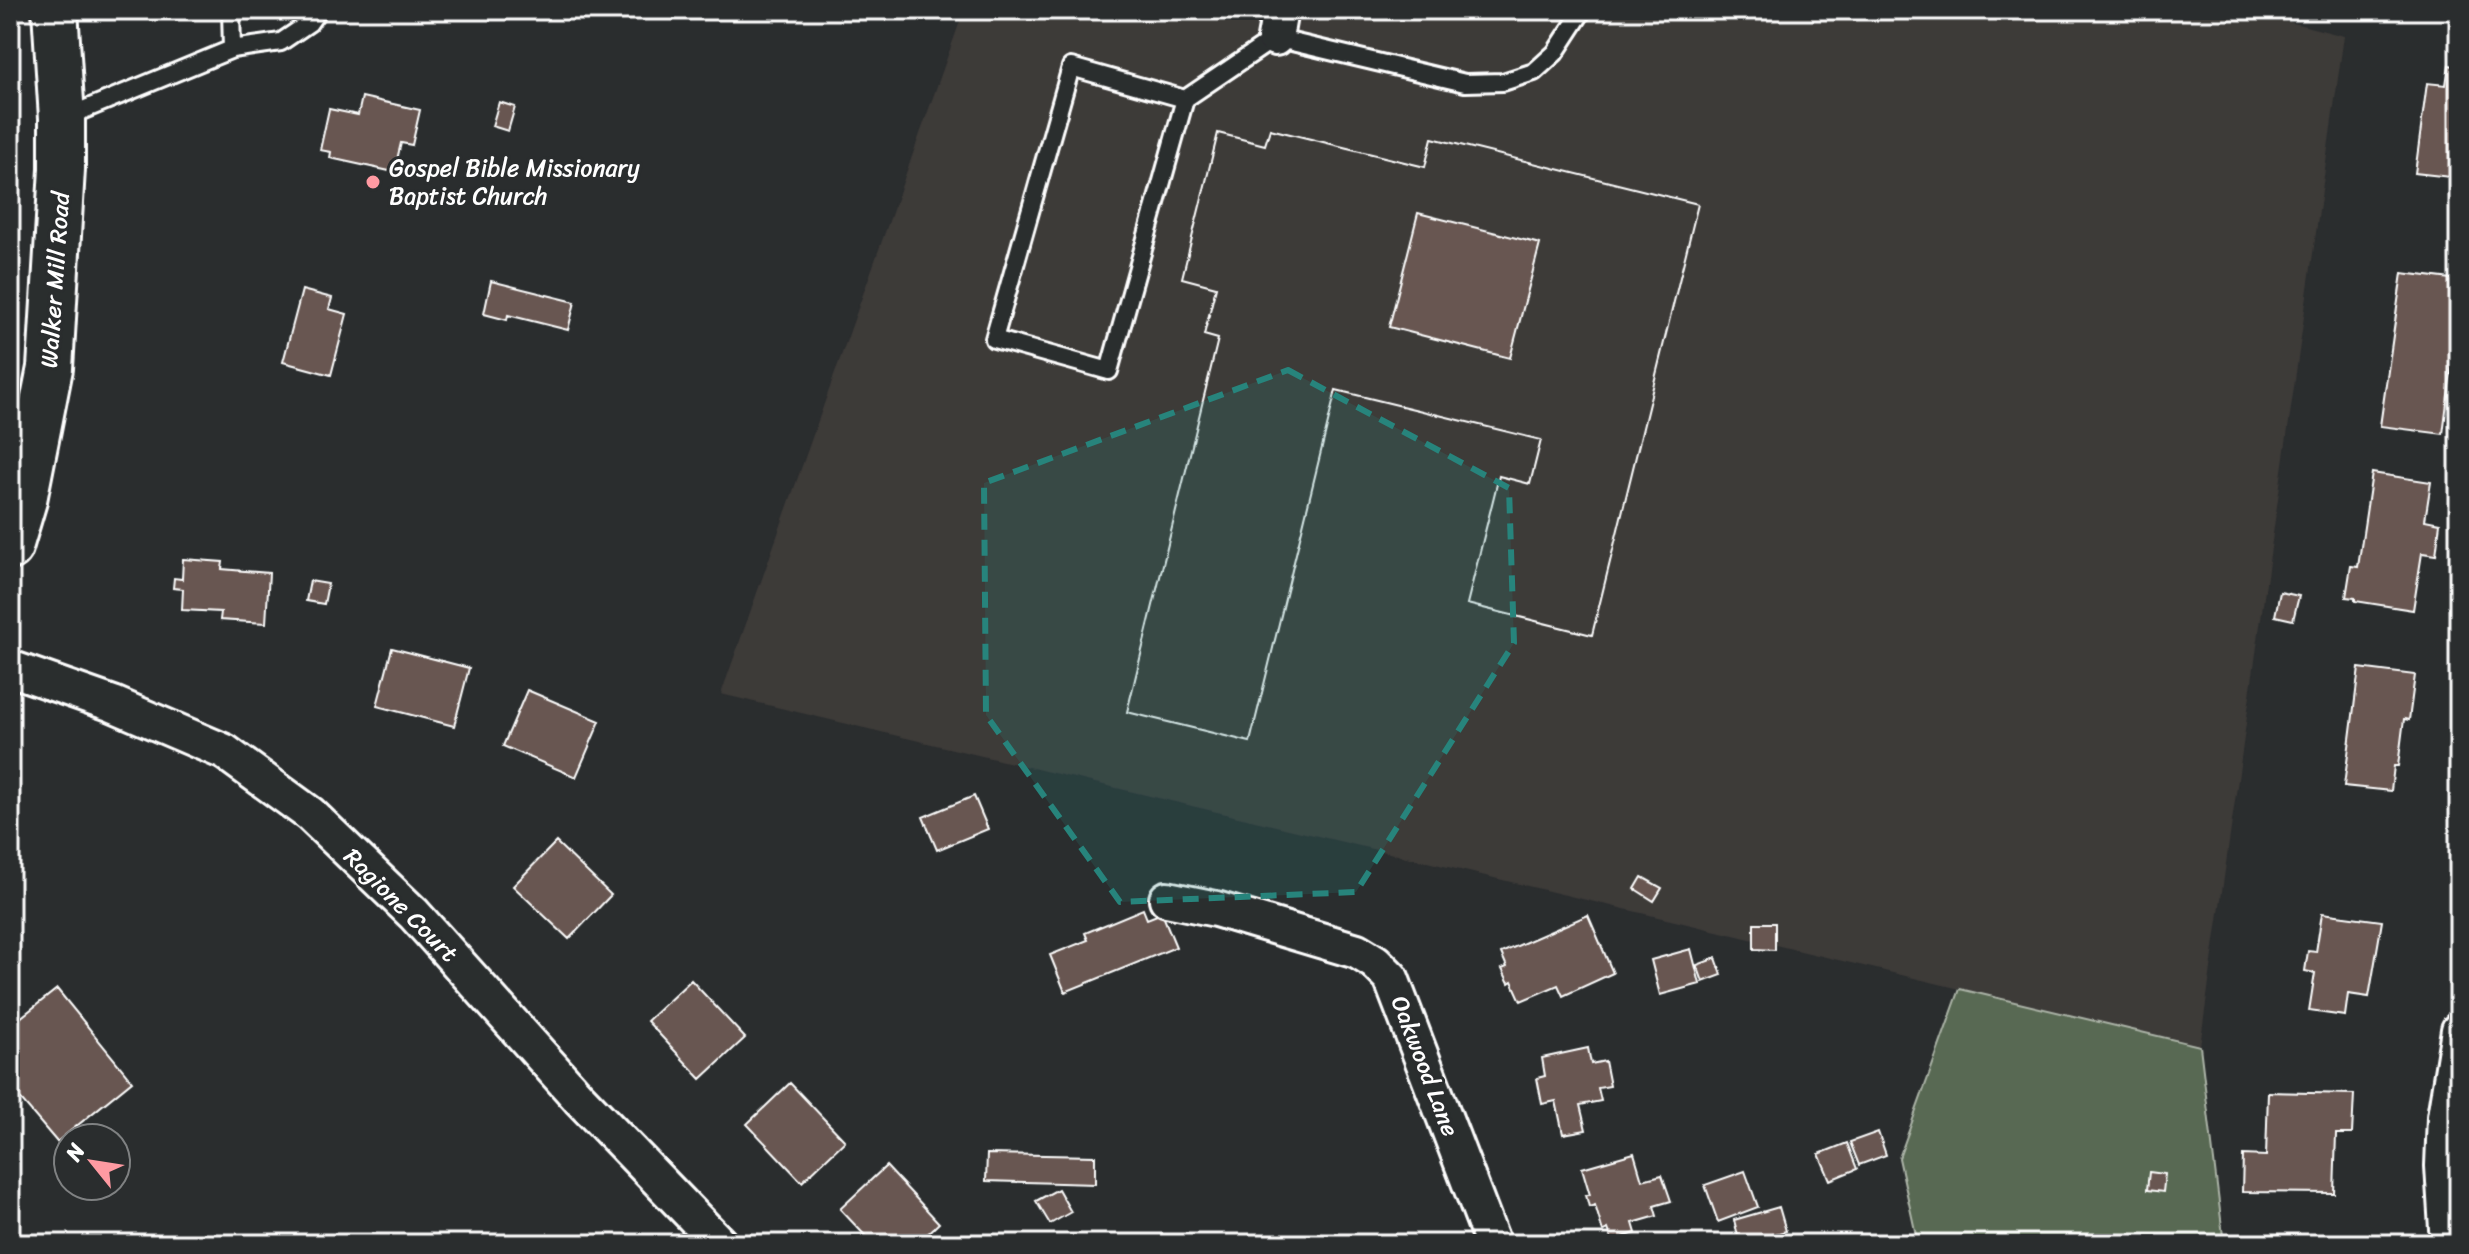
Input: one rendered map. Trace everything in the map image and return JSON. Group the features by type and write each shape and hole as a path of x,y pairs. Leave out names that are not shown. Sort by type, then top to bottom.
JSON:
{"street":[{"name":"Walker Mill Road","path":"10,547 24,500 50,368 62,169 55,10"},
{"name":"Ragione Court","path":"10,668 113,704 225,752 310,814 414,914 579,1098 720,1244"},
{"name":"Oakwood Lane","path":"1167,899 1216,909 1357,951 1375,962 1391,978 1493,1244"},
{"path":"2448,1244 2443,1166 2445,1117 2459,1030"}],"lane":[{"path":"231,10 232,49"},
{"path":"62,118 232,49 281,42 309,23 318,10"},
{"path":"1185,99 1071,67 994,339 1109,371 1185,99 1278,24 1465,83 1503,82 1534,72 1555,53 1583,10"}],"highlighted area":[{"path":"1288,370 1509,488 1514,643 1356,892 1120,902 986,715 984,483"}],"shaded area":[{"path":"964,10 2243,10 2344,36 2200,1046 721,694"}],"green space":[{"path":"1960,989 2200,1046 2224,1244 1918,1244 1899,1158"}],"building":[{"path":"2449,65 2459,67 2459,178 2415,173 2427,83 2446,85"},
{"path":"362,97 420,110 412,145 401,143 394,172 330,158 331,152 320,150 329,109 358,115"},
{"path":"499,102 515,107 508,131 492,126"},
{"path":"1270,129 1425,167 1432,138 1698,204 1592,635 1467,604 1499,476 1530,484 1541,440 1336,390 1250,742 1127,712 1218,339 1204,335 1216,287 1182,278 1218,133 1265,145","holes":["1418,213 1540,244 1510,358 1389,327"]},
{"path":"1270,129 1425,167 1432,138 1698,204 1592,635 1467,604 1499,476 1530,484 1541,440 1336,390 1250,742 1127,712 1218,339 1204,335 1216,287 1182,278 1218,133 1265,145"},
{"path":"2402,273 2459,280 2459,309 2443,434 2380,426"},
{"path":"491,281 575,302 568,330 508,315 507,320 484,314"},
{"path":"302,290 332,298 329,309 347,314 331,375 283,362"},
{"path":"2372,473 2431,482 2425,520 2440,523 2436,555 2422,553 2413,610 2346,597 2351,566 2358,567"},
{"path":"183,559 223,562 222,569 269,573 266,623 220,620 221,612 182,610 183,589 173,588 174,578 182,579"},
{"path":"310,581 328,584 324,604 306,601"},
{"path":"2280,592 2299,596 2293,620 2275,616"},
{"path":"392,648 469,668 454,726 377,706"},
{"path":"2359,668 2415,675 2409,720 2404,719 2398,766 2394,766 2391,791 2344,786"},
{"path":"527,690 600,721 576,777 503,746"},
{"path":"974,796 988,829 937,850 923,817"},
{"path":"556,842 611,895 569,939 513,886"},
{"path":"1642,877 1662,888 1654,901 1635,889"},
{"path":"1143,909 1147,919 1162,913 1176,947 1065,992 1050,955 1088,940 1085,933"},
{"path":"2322,913 2382,921 2369,997 2348,994 2345,1016 2309,1011 2315,973 2305,971 2308,951 2316,952"},
{"path":"1588,915 1613,973 1563,996 1558,985 1521,1001 1512,981 1509,983 1502,969 1507,967 1501,953"},
{"path":"1754,923 1775,923 1775,950 1754,949"},
{"path":"1691,949 1700,984 1660,995 1651,960"},
{"path":"1716,958 1722,975 1703,982 1697,965"},
{"path":"691,980 745,1038 701,1079 647,1021"},
{"path":"57,989 132,1081 82,1122 52,1122 52,1136 10,1087 10,1026"},
{"path":"1588,1048 1591,1064 1605,1061 1610,1086 1598,1088 1601,1101 1580,1105 1586,1130 1563,1134 1556,1101 1542,1104 1537,1078 1545,1076 1542,1058"},
{"path":"790,1083 845,1141 802,1182 747,1124"},
{"path":"2268,1092 2354,1094 2352,1134 2336,1134 2334,1193 2242,1192 2243,1155 2266,1156"},
{"path":"1878,1132 1886,1155 1859,1165 1850,1142"},
{"path":"1847,1143 1857,1169 1830,1180 1819,1154"},
{"path":"1634,1153 1642,1180 1662,1175 1671,1201 1654,1206 1657,1216 1633,1223 1636,1233 1612,1240 1608,1229 1603,1232 1595,1205 1589,1207 1586,1195 1590,1195 1582,1168"},
{"path":"987,1154 1095,1156 1095,1184 986,1181"},
{"path":"886,1166 939,1223 917,1244 873,1244 840,1209"},
{"path":"1745,1171 1758,1207 1718,1222 1705,1185"},
{"path":"2149,1172 2165,1174 2163,1192 2147,1190"},
{"path":"1058,1189 1071,1212 1050,1224 1036,1201"},
{"path":"1779,1207 1786,1231 1740,1244 1734,1220"}],"place":[{"name":"Gospel Bible Missionary Baptist Church","path":"373,182"}]}
